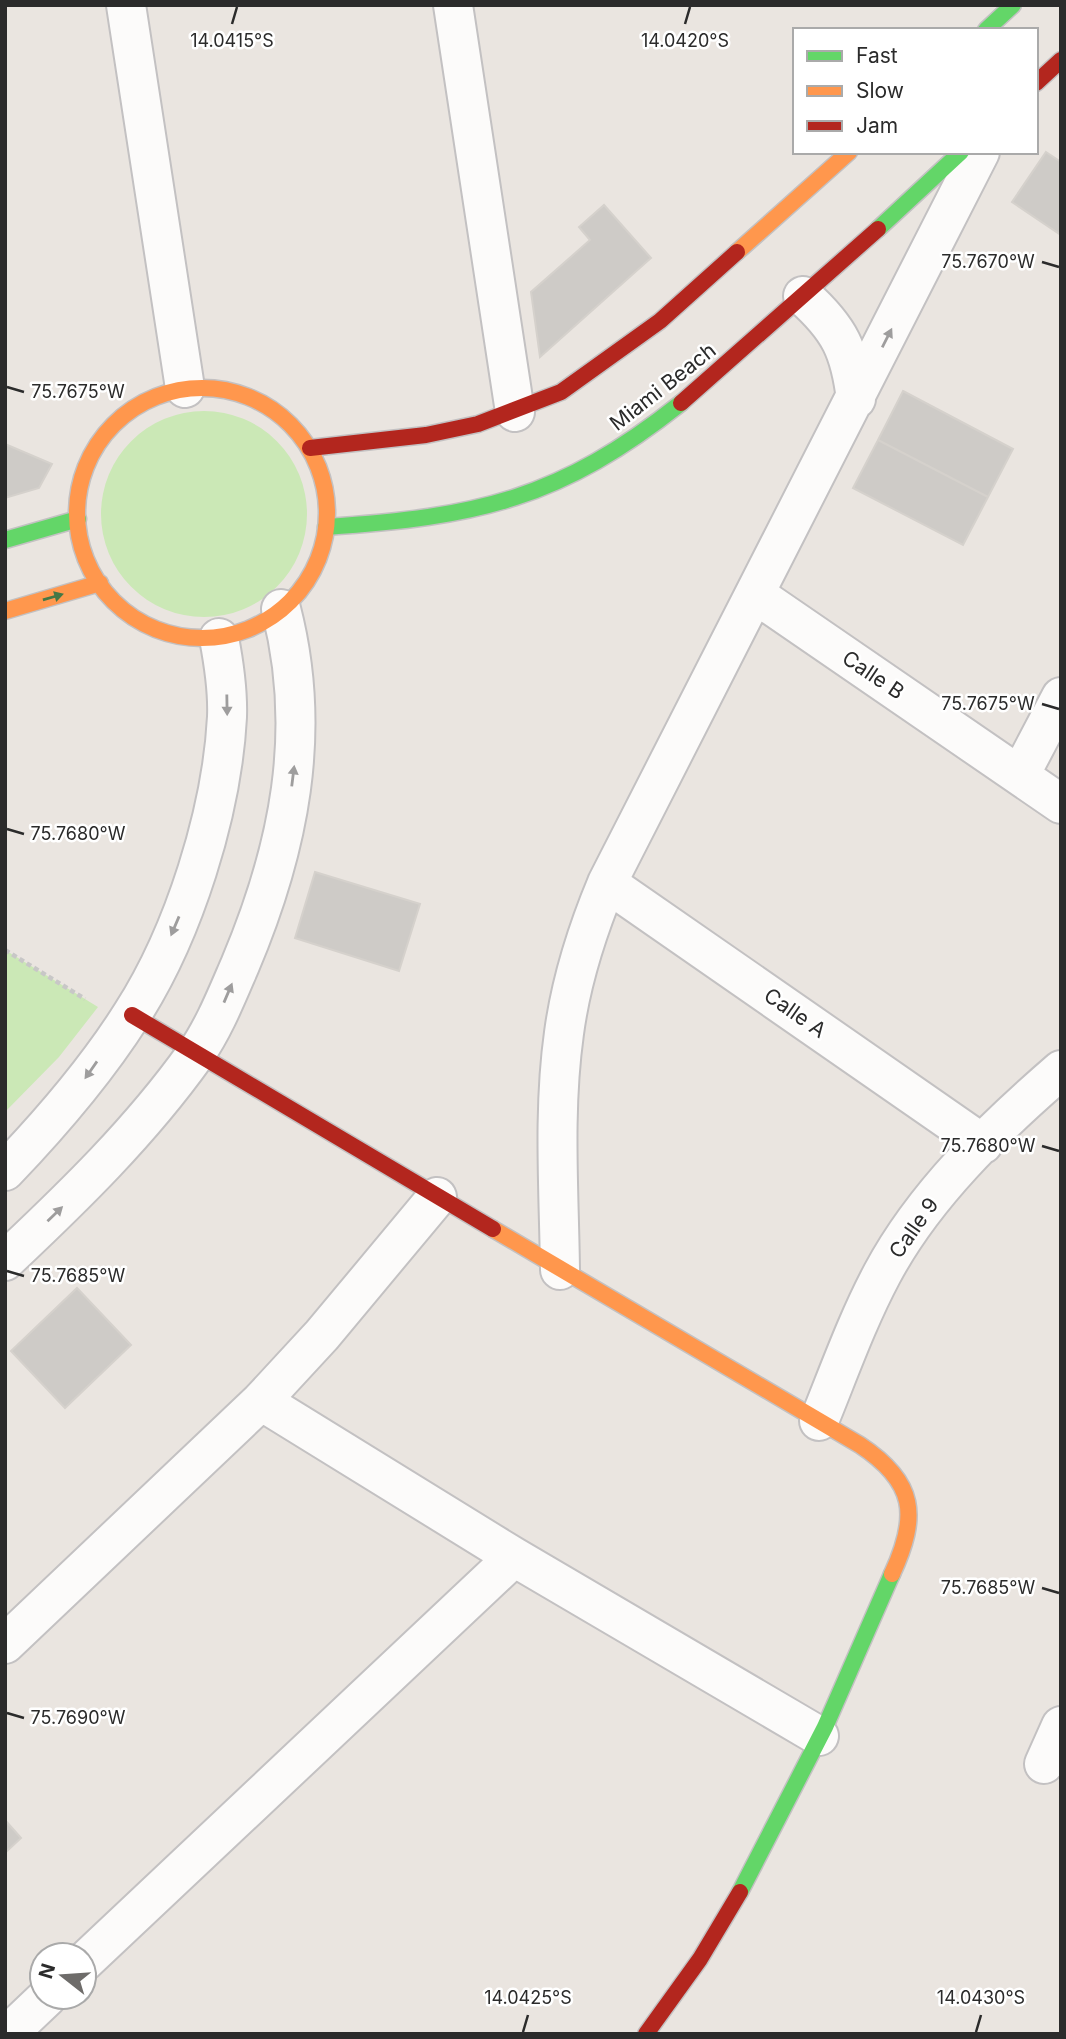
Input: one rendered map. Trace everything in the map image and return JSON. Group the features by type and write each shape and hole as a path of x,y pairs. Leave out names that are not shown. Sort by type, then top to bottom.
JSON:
{"street":[{"path":"126,5 185,388"},
{"path":"453,5 515,412"},
{"path":"988,28 1013,5"},
{"path":"1038,81 1061,61"},
{"path":"310,448 426,435 478,424 515,412 561,392 660,321 847,154"},
{"name":"Miami Beach","path":"326,527 409,521 461,512 522,498 580,472 646,430 709,381 959,154"},
{"path":"560,1270 559,1089 564,1032 586,933 607,883 979,154"},
{"path":"803,296 817,309 845,345 852,367 856,399"},
{"path":"222,387 257,399 287,420 310,448 324,479 328,512 324,544 312,575 292,601 265,622 219,638 180,637 143,624 111,600 89,568 77,531 78,491 91,454 115,422 147,399 185,388 222,387"},
{"path":"5,540 78,519"},
{"path":"5,611 100,583"},
{"name":"Calle B","path":"755,594 1061,804"},
{"path":"5,1261 129,1139 196,1053 224,1003 250,942 285,827 294,772 297,716 293,656 281,609"},
{"path":"5,1171 64,1108 128,1019 181,912 214,806 227,718 227,681 219,638"},
{"path":"1020,775 1061,697"},
{"name":"Calle A","path":"607,883 983,1143"},
{"path":"128,1019 196,1053 819,1421 890,1465 902,1481 909,1504 909,1521 903,1545 861,1647 819,1736 716,1934 646,2034"},
{"name":"Calle 9","path":"819,1421 859,1321 883,1272 943,1186 983,1143 1061,1070"},
{"path":"5,1644 261,1401 322,1335 437,1197"},
{"path":"261,1401 514,1557 819,1736"},
{"path":"98,1949 514,1557"},
{"path":"1044,1764 1061,1726"},
{"path":"8,2034 32,2011"}],"path":[{"path":"5,950 128,1019"}],"green space":[{"path":"204,411 244,419 277,441 299,474 307,514 299,554 277,587 244,609 204,617 164,609 131,587 109,554 101,514 109,474 131,441 164,419"},
{"path":"5,950 98,1007 59,1057 5,1112"}],"building":[{"path":"1046,152 1061,162 1061,235 1012,202"},
{"path":"604,205 651,258 540,357 531,292 590,240 579,227"},
{"path":"903,391 1013,449 988,497 878,440"},
{"path":"878,440 988,497 963,545 853,488"},
{"path":"5,444 52,464 39,488 5,498"},
{"path":"315,872 420,904 399,971 295,938"},
{"path":"77,1288 131,1345 65,1408 11,1351"},
{"path":"5,1820 21,1838 5,1853"}],"traffic: fast":[{"path":"988,28 1013,5"},
{"path":"878,229 959,154"},
{"path":"326,527 429,517 473,509 515,497 556,482 596,461 681,403"},
{"path":"5,540 78,519"},
{"path":"740,1892 825,1727 892,1574"}],"traffic: slow":[{"path":"737,252 847,154"},
{"path":"190,388 214,388 250,397 291,424 318,465 325,489 327,513 325,537 318,561 291,602 250,629 214,638 190,638 154,629 113,602 86,561 77,525 77,501 86,465 113,424 154,397 190,388"},
{"path":"5,611 100,583"},
{"path":"493,1229 860,1445 879,1459 902,1487 909,1517 901,1553 892,1574"}],"traffic: jam":[{"path":"1038,81 1061,60"},
{"path":"681,403 878,229"},
{"path":"310,448 426,435 478,424 561,392 660,321 737,252"},
{"path":"132,1015 493,1229"},
{"path":"646,2034 700,1959 740,1892"}]}
